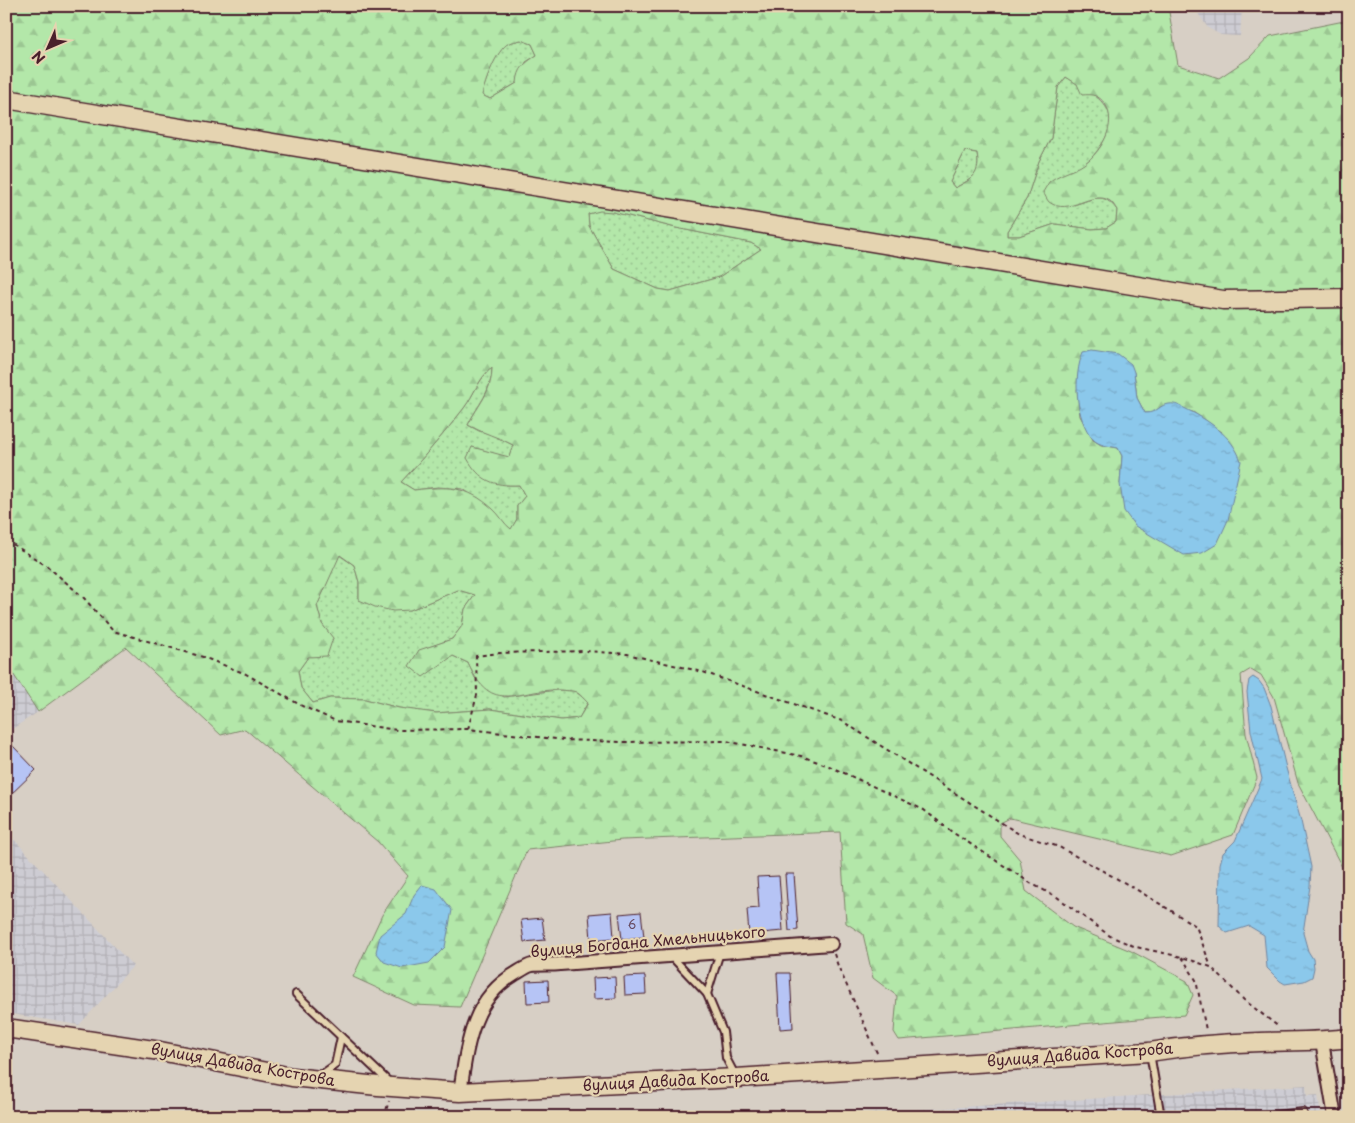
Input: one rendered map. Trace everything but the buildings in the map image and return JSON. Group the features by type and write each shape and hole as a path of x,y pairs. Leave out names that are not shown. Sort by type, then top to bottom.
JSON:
{"street":[{"path":"6,100 1223,300 1349,298"},
{"name":"вулиця Богдана Хмельницького","path":"460,1092 468,1042 478,1011 494,988 507,978 531,965 831,944"},
{"name":"вулиця Давида Кострова","path":"6,1028 160,1051 292,1077 460,1092 736,1078 1149,1052 1260,1042 1322,1042 1349,1038"},
{"path":"1322,1042 1336,1117"}],"lane":[{"path":"707,994 720,952"},
{"path":"671,956 707,994 723,1032 726,1058 736,1078"},
{"path":"296,994 394,1087"},
{"path":"315,1079 335,1065 341,1037"},
{"path":"1149,1052 1162,1117"},
{"path":"1259,1117 1303,1112 1303,1117"}],"path":[{"path":"6,540 47,566 83,597 113,632 203,657 246,674 302,706 336,721 397,730 468,729 564,740 620,742 726,741 801,756 829,766 924,810 952,832 1032,884 1056,897 1110,936 1136,947 1182,957 1211,967"},
{"path":"468,729 477,696 476,656 500,653 602,652 627,654 703,672 842,721 1019,834 1059,847 1134,888 1196,926 1211,967 1244,1000 1299,1042"},
{"path":"831,944 838,966 884,1069"},
{"path":"1182,957 1196,980 1209,1046"}],"shaded area":[{"path":"1193,6 1293,6 1242,7 1240,36 1221,35 1208,28"},
{"path":"6,663 38,712 6,733"},
{"path":"6,831 133,966 79,1025 6,1013"},
{"path":"1349,915 1349,1029 1348,1029 1343,916"},
{"path":"1306,1085 1307,1096 1318,1095 1321,1117 867,1117 869,1113"}],"green space":[{"path":"6,6 1168,6 1178,65 1219,78 1249,58 1270,36 1349,20 1349,893 1343,869 1298,783 1274,697 1261,675 1251,669 1241,675 1246,734 1257,778 1233,835 1171,856 1010,818 1000,823 1000,836 1020,860 1026,891 1073,927 1131,951 1187,981 1193,995 1184,1015 899,1040 894,1032 897,996 873,978 863,934 846,923 840,832 622,840 527,850 460,1007 414,1005 353,977 382,915 408,876 378,842 245,729 221,735 126,647 38,712 6,663","holes":["521,40 532,44 537,55 523,66 517,83 490,99 482,95 488,75 500,52 509,43","1066,77 1077,84 1082,95 1095,96 1103,101 1109,112 1110,120 1109,129 1102,145 1084,164 1049,182 1043,192 1049,202 1057,206 1072,205 1096,198 1103,198 1110,201 1117,210 1116,222 1106,228 1092,229 1055,224 1019,236 1007,236 1007,231 1027,198 1039,161 1051,138 1058,87","965,151 977,153 978,166 974,175 955,188 950,182","600,211 613,212 676,228 751,243 761,249 719,277 670,291 658,289 614,269 589,226 588,214","492,368 490,384 468,425 513,445 509,457 472,447 467,458 477,472 488,481 519,485 525,496 517,506 517,519 511,529 493,509 474,495 465,491 447,488 414,490 401,482 464,408 484,376","1134,372 1137,398 1145,413 1154,413 1160,407 1193,412 1222,432 1120,484 1122,456 1118,448 1101,445 1093,440 1080,416 1077,389","340,555 354,565 359,582 359,600 375,607 393,611 410,610 458,590 475,595 465,609 462,626 452,639 419,650 409,666 423,677 453,656 468,663 477,680 487,690 497,695 519,695 546,690 574,691 588,703 579,718 561,720 490,709 436,713 399,708 365,699 330,698 313,703 301,688 298,671 308,657 327,656 333,638 322,624 317,606"]},
{"path":"521,40 532,44 537,55 526,62 517,83 490,99 481,95 499,52 509,43"},
{"path":"1066,77 1100,100 1107,109 1110,118 1109,129 1104,141 1082,167 1074,205 1103,198 1117,210 1116,222 1106,228 1092,229 1055,224 1019,236 1007,236 1007,231 1027,198 1039,161 1051,138 1058,87"},
{"path":"965,151 977,153 978,167 970,179 955,188 950,182"},
{"path":"600,210 751,243 761,249 719,277 670,291 658,289 614,269 589,226 588,214"},
{"path":"492,367 490,384 468,425 513,445 509,458 472,447 506,485 519,485 525,496 517,506 517,519 511,530 501,521 494,510 463,489 438,487 414,490 401,482 468,403 484,376"},
{"path":"339,555 354,565 359,582 359,600 410,610 458,590 475,595 465,609 462,626 452,639 418,651 453,656 468,663 475,678 504,697 557,690 575,691 588,702 579,718 561,720 490,709 436,713 399,708 365,699 330,698 313,703 301,688 298,671 308,657 333,639 322,624 317,606"}],"water":[{"path":"1092,350 1118,354 1131,364 1134,372 1137,398 1145,413 1153,412 1166,404 1179,406 1201,417 1218,429 1226,436 1237,452 1241,461 1228,520 1217,544 1202,553 1184,555 1135,526 1124,511 1120,484 1122,456 1118,448 1101,444 1093,439 1087,431 1079,409 1077,385 1080,362 1083,352"},
{"path":"1253,677 1264,688 1271,706 1311,867 1303,933 1308,951 1313,959 1312,977 1304,981 1285,984 1267,968 1264,935 1249,926 1227,933 1219,926 1220,864 1223,853 1235,841 1262,779 1251,731 1247,692 1249,680"},
{"path":"422,885 436,889 452,910 445,947 429,963 402,968 384,962 376,952 380,935 406,914 414,895"}]}
